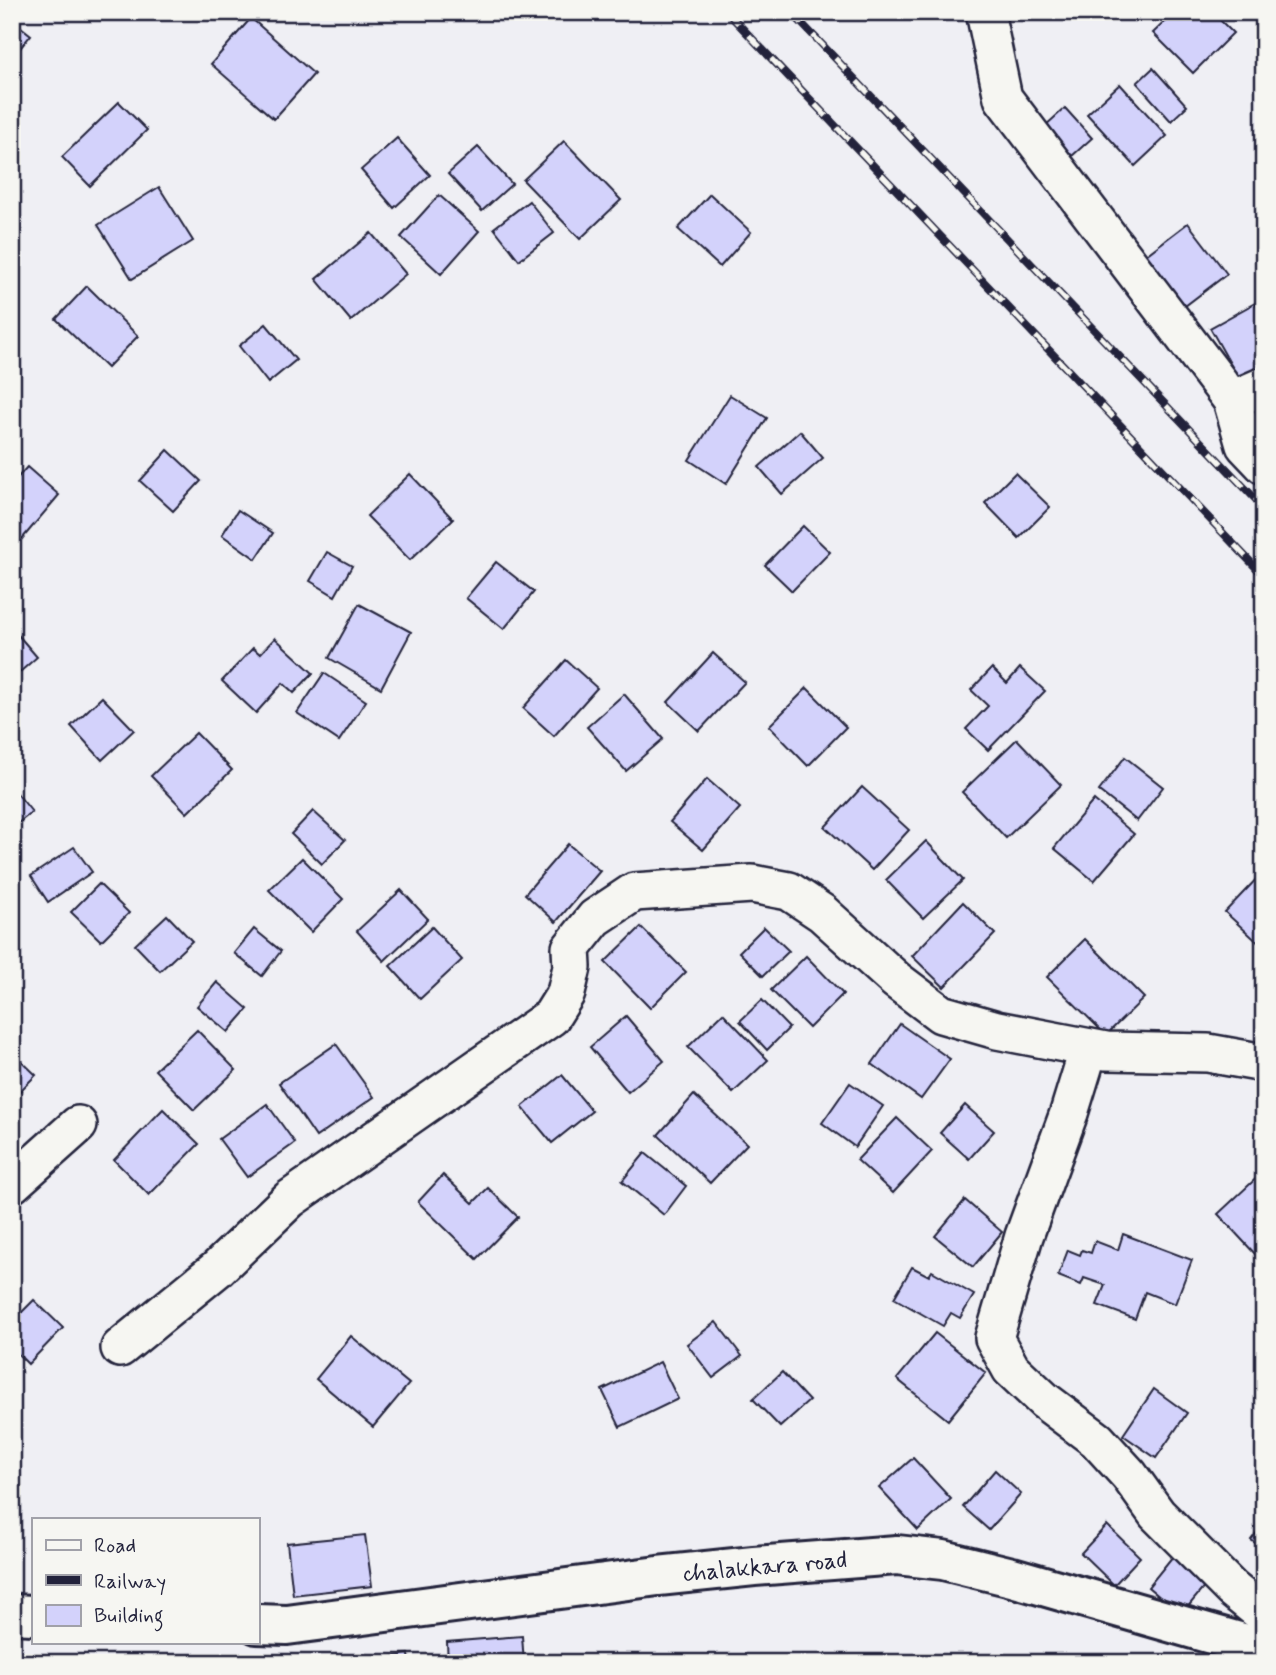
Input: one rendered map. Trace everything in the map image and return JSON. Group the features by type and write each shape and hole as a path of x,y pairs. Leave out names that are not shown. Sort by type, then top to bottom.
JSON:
{"main road":[{"name":"chalakkara road","path":"259,1624 287,1625 658,1576 897,1555 943,1560 1246,1644 1264,1645"},
{"path":"12,1615 32,1615"}],"street":[{"path":"985,12 1003,98 1248,393 1245,445 1264,465"},
{"path":"120,1349 217,1269 290,1199 551,1017 566,993 572,967 571,948 595,918 634,892 752,884 789,891 822,913 896,980 941,1014 997,1030 1107,1051 1208,1053 1264,1063"},
{"path":"1089,1048 1069,1113 1024,1236 994,1338 1011,1369 1045,1401 1097,1440 1129,1475 1157,1514 1232,1589 1264,1615"},
{"path":"12,1184 78,1125"}],"building":[{"path":"1175,12 1212,12 1233,33 1193,73 1153,33"},
{"path":"251,18 314,74 274,119 211,64"},
{"path":"12,20 31,35 12,58"},
{"path":"1153,68 1187,106 1171,121 1137,83"},
{"path":"1120,84 1167,136 1135,166 1087,114"},
{"path":"119,102 147,130 90,186 62,157"},
{"path":"1065,108 1092,138 1072,156 1045,126"},
{"path":"397,138 430,175 394,208 361,170"},
{"path":"564,141 621,200 580,239 523,180"},
{"path":"478,147 512,184 482,211 448,174"},
{"path":"159,187 193,241 132,279 98,225"},
{"path":"710,194 751,232 720,267 678,229"},
{"path":"439,195 479,231 441,274 401,237"},
{"path":"529,201 554,233 519,260 494,228"},
{"path":"1188,223 1227,274 1185,306 1146,255"},
{"path":"371,233 406,274 351,321 316,279"},
{"path":"87,286 138,336 107,368 56,319"},
{"path":"1255,303 1264,319 1264,368 1240,381 1210,328"},
{"path":"266,324 296,360 268,383 239,346"},
{"path":"730,395 767,418 726,484 689,460"},
{"path":"800,431 823,458 782,494 759,467"},
{"path":"168,450 201,481 173,511 140,481"},
{"path":"27,467 59,495 22,539 12,530 12,484"},
{"path":"1015,473 1050,507 1019,538 985,503"},
{"path":"410,474 453,519 410,560 367,516"},
{"path":"238,510 273,533 256,559 222,535"},
{"path":"803,526 830,552 792,591 765,565"},
{"path":"327,552 352,566 335,596 310,581"},
{"path":"496,562 534,592 504,629 466,598"},
{"path":"359,604 411,632 381,688 329,658"},
{"path":"12,628 37,657 12,679"},
{"path":"275,638 313,673 294,693 283,683 256,713 222,681 253,648 260,654"},
{"path":"713,653 745,682 699,731 668,702"},
{"path":"566,660 597,688 554,736 523,708"},
{"path":"992,668 1007,683 1020,668 1045,691 988,750 966,729 988,706 971,690"},
{"path":"324,673 366,701 339,741 297,713"},
{"path":"807,688 846,727 808,766 769,726"},
{"path":"624,694 663,739 626,771 587,727"},
{"path":"102,697 134,730 102,760 71,726"},
{"path":"196,733 232,770 187,813 151,776"},
{"path":"1017,739 1061,785 1006,838 962,792"},
{"path":"1125,757 1163,787 1137,821 1099,791"},
{"path":"707,779 740,808 703,850 670,822"},
{"path":"12,787 32,812 12,828"},
{"path":"862,787 909,830 872,870 825,827"},
{"path":"1094,800 1134,834 1094,881 1054,848"},
{"path":"313,811 345,840 322,864 291,834"},
{"path":"926,841 963,880 923,918 886,880"},
{"path":"568,844 600,871 556,922 525,894"},
{"path":"74,847 92,872 48,902 31,876"},
{"path":"302,858 343,899 311,932 269,890"},
{"path":"1264,873 1264,948 1225,912"},
{"path":"99,884 129,913 101,941 71,912"},
{"path":"401,890 428,919 384,961 357,931"},
{"path":"963,902 995,934 944,987 912,956"},
{"path":"167,915 192,941 160,971 135,945"},
{"path":"432,927 462,960 420,999 390,966"},
{"path":"641,927 686,972 650,1008 605,962"},
{"path":"764,927 789,951 763,976 739,952"},
{"path":"254,929 281,951 262,976 234,953"},
{"path":"1085,939 1144,998 1106,1035 1047,977"},
{"path":"806,956 843,994 809,1028 771,990"},
{"path":"217,982 248,1009 228,1032 197,1006"},
{"path":"762,1000 789,1028 767,1050 740,1021"},
{"path":"723,1013 768,1060 733,1093 688,1047"},
{"path":"626,1016 664,1061 628,1092 590,1047"},
{"path":"900,1024 950,1059 921,1099 872,1064"},
{"path":"197,1030 236,1070 194,1110 155,1070"},
{"path":"336,1044 374,1097 316,1137 279,1083"},
{"path":"12,1052 36,1075 12,1099"},
{"path":"562,1075 592,1111 552,1143 522,1107"},
{"path":"850,1083 883,1106 855,1147 822,1123"},
{"path":"694,1095 747,1144 710,1183 658,1135"},
{"path":"267,1104 295,1143 247,1177 219,1139"},
{"path":"965,1105 994,1131 969,1159 940,1133"},
{"path":"163,1109 199,1144 149,1195 114,1160"},
{"path":"897,1118 932,1151 893,1193 857,1160"},
{"path":"645,1153 686,1186 664,1215 622,1181"},
{"path":"1264,1171 1264,1250 1257,1256 1218,1214"},
{"path":"443,1175 473,1203 488,1188 518,1217 477,1259 418,1202"},
{"path":"965,1200 1002,1232 973,1267 935,1236"},
{"path":"1123,1234 1192,1260 1175,1304 1145,1292 1135,1319 1097,1305 1105,1285 1084,1278 1081,1285 1058,1276 1068,1250 1080,1255 1082,1250 1091,1253 1095,1241 1118,1250"},
{"path":"912,1267 929,1276 932,1271 974,1295 960,1318 951,1313 943,1326 894,1298"},
{"path":"34,1300 63,1328 28,1364 12,1348 12,1322"},
{"path":"716,1322 742,1356 713,1378 687,1344"},
{"path":"935,1333 986,1373 948,1420 897,1379"},
{"path":"351,1336 409,1384 373,1427 316,1379"},
{"path":"660,1362 678,1399 620,1427 602,1390"},
{"path":"782,1372 809,1401 780,1427 753,1399"},
{"path":"1154,1389 1187,1413 1156,1458 1123,1435"},
{"path":"913,1458 951,1499 918,1530 879,1488"},
{"path":"995,1470 1021,1494 989,1530 963,1507"},
{"path":"1264,1523 1264,1549 1251,1540"},
{"path":"1107,1525 1140,1557 1114,1585 1081,1553"},
{"path":"365,1535 372,1586 293,1595 287,1543"},
{"path":"1177,1551 1211,1579 1181,1615 1148,1587"},
{"path":"522,1636 524,1663 448,1663 447,1642"},
{"path":"409,1654 410,1663 336,1663"}],"railway":[{"path":"727,12 1264,576"},
{"path":"791,12 1264,508"}]}
